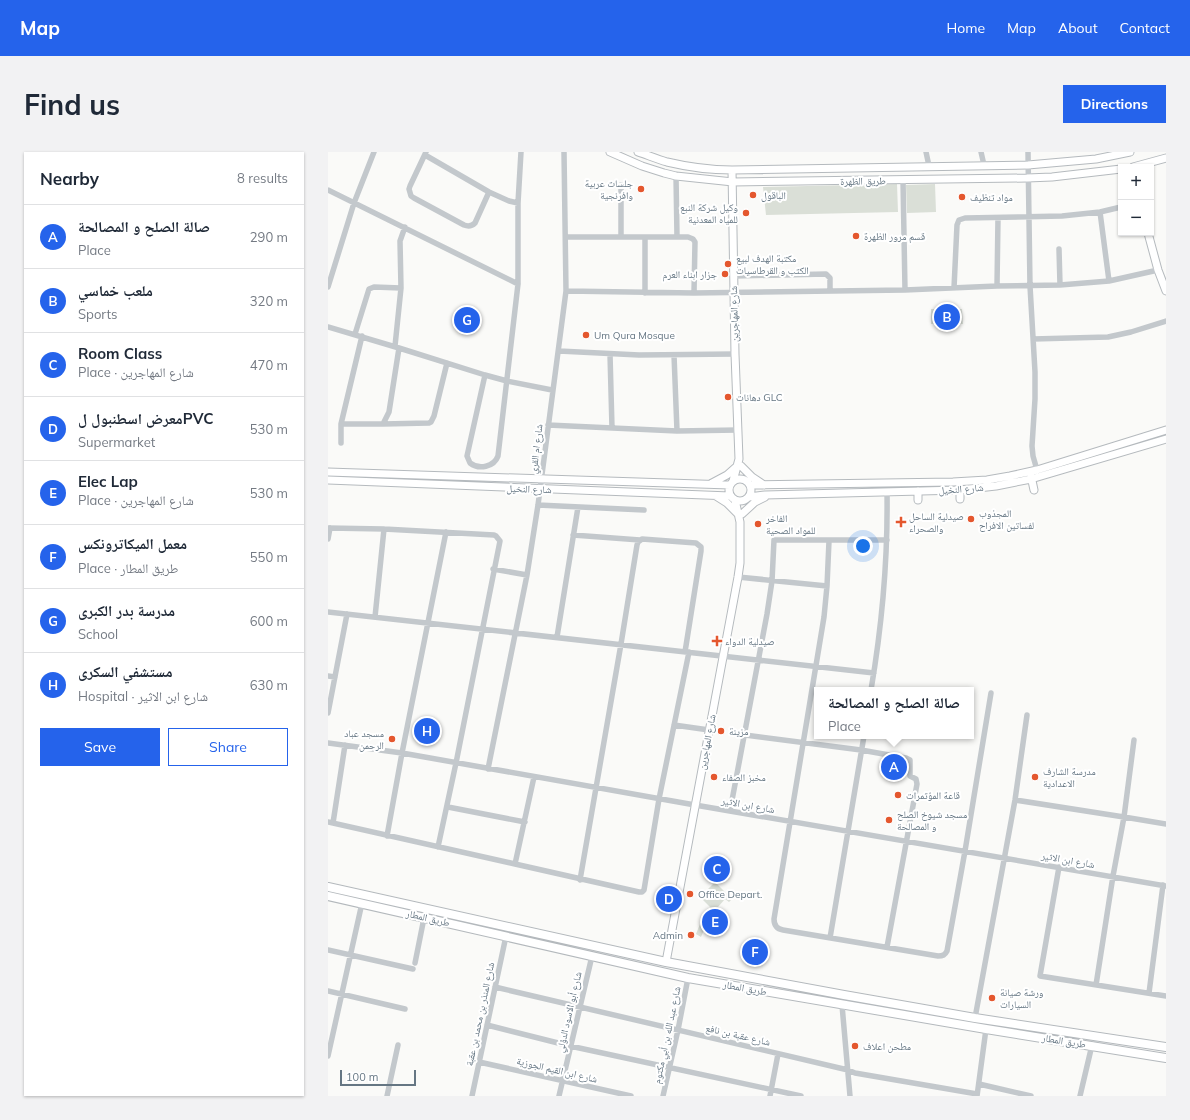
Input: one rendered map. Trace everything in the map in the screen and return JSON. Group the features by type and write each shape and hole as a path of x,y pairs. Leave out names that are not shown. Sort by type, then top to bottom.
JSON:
{"highway":[{"name":"طريق المطار","path":"328,887 666,962 844,996 975,1018 1166,1047"},
{"name":"طريق المطار","path":"328,896 688,978 842,1005 1166,1058"}],"main road":[{"name":"طريق الظهرة","path":"610,152 642,166 676,176 733,182 1028,178 1118,169"},
{"name":"طريق الظهرة","path":"638,152 667,162 700,168 732,170 1028,165 1095,155 1130,152"},
{"path":"1144,164 1166,158"},
{"name":"شارع المهاجرين","path":"732,170 734,354 739,464 748,483"},
{"path":"1149,236 1158,270 1166,291"},
{"path":"1163,431 1164,440"},
{"name":"شارع النخيل","path":"747,499 771,495 960,490 996,486 1163,431"},
{"name":"شارع النخيل","path":"748,483 766,486 968,482 1033,473 1164,440"},
{"name":"شارع المهاجرين","path":"731,483 739,464"},
{"path":"710,484 727,475 739,464 752,477 766,486"},
{"name":"شارع النخيل","path":"328,472 541,480 710,484 731,483"},
{"path":"1033,473 1034,490"},
{"path":"739,479 748,483 751,491 747,499 741,501 732,498 729,492 731,483 739,479"},
{"name":"شارع النخيل","path":"328,480 715,495 732,498"},
{"path":"960,490 960,499"},
{"path":"918,491 918,500"},
{"path":"715,495 740,514 755,502 771,495"},
{"name":"شارع المهاجرين","path":"732,498 740,514"},
{"name":"شارع المهاجرين","path":"666,962 738,577 740,564 740,514 747,499"}],"street":[{"path":"328,287 331,266 374,152"},
{"path":"485,375 467,456 468,461 474,466 488,466 493,464 497,459 518,284 518,204 521,152"},
{"name":"شارع ام القري","path":"488,769 527,575 538,504 552,390 559,351 566,291 564,152"},
{"path":"926,152 929,166"},
{"path":"981,152 984,165"},
{"path":"1028,152 1030,286 1035,399 1032,446 1033,473"},
{"path":"489,192 476,223 469,226 464,225 414,198 411,196 410,189 425,153 489,192 518,204"},
{"path":"676,176 677,237"},
{"path":"903,180 905,290"},
{"path":"621,185 621,237"},
{"path":"328,190 518,284"},
{"path":"954,288 957,225 960,220 965,218 1062,216 1100,212 1118,208"},
{"path":"1100,212 1109,281"},
{"path":"997,286 998,218"},
{"path":"383,424 389,412 397,347 401,288 400,241 404,227"},
{"path":"566,237 690,237 694,240 694,293"},
{"path":"645,237 645,293"},
{"path":"1059,249 1060,285"},
{"path":"566,291 694,293 905,290 1060,285 1109,281 1158,270"},
{"path":"734,276 826,274 830,278 830,291"},
{"path":"355,334 369,289 374,287 401,288"},
{"path":"1033,338 1108,337 1131,332 1166,321"},
{"path":"328,327 362,336 485,375 552,390"},
{"path":"341,443 341,424 362,336"},
{"path":"559,351 610,354 734,354"},
{"path":"610,354 612,428"},
{"path":"674,355 677,431"},
{"path":"341,424 431,422 434,416 447,363"},
{"path":"548,425 677,431 738,430"},
{"path":"872,687 884,590 887,540 887,492"},
{"path":"538,504 644,510"},
{"path":"557,637 578,507"},
{"path":"328,539 329,528 384,528 496,536 500,541 493,569 448,807 438,847"},
{"path":"375,617 384,528"},
{"path":"387,836 446,532"},
{"path":"345,745 331,822 580,880 642,892 644,890 659,799 687,652 701,547 694,542 573,535"},
{"path":"580,880 637,545 640,540"},
{"path":"730,811 768,614 772,581 774,540 887,540"},
{"path":"830,541 824,617 774,919 775,924 780,929 938,956 946,954 965,851 991,693"},
{"path":"493,569 527,575"},
{"path":"738,577 827,586"},
{"path":"328,612 874,673"},
{"path":"328,713 347,614"},
{"path":"328,676 335,677"},
{"path":"975,1018 1015,800 1027,715"},
{"path":"674,725 709,730"},
{"path":"744,735 861,750 910,760 910,776 916,779 917,782 887,947"},
{"path":"830,938 863,739"},
{"path":"1096,985 1124,817 1134,740"},
{"name":"شارع ابن الاثير","path":"328,743 402,753 695,806 1164,885"},
{"path":"515,864 534,777"},
{"path":"1015,800 1166,824"},
{"path":"448,807 525,822"},
{"path":"1059,867 1040,976 1166,996"},
{"path":"1149,993 1164,885"},
{"path":"328,1056 331,1032 342,994 362,903"},
{"path":"415,963 424,918"},
{"name":"شارع المنذر بن محمد بن عقبة","path":"472,1096 506,936"},
{"path":"328,950 413,969"},
{"name":"شارع أبو الاسود الدؤلي","path":"559,1096 592,956"},
{"name":"شارع عبد الله بن أبي مكتوم","path":"664,1096 688,978"},
{"name":"شارع عقبة بن نافع","path":"495,987 848,1070 855,1073 977,1095"},
{"path":"328,991 405,1009"},
{"path":"842,1005 850,1096"},
{"path":"487,1025 770,1093 801,1096"},
{"path":"977,1095 986,1029"},
{"path":"387,1096 398,1045"},
{"path":"1080,1096 1092,1045"},
{"path":"770,1093 778,1054"},
{"name":"شارع ابن القيم الجوزية","path":"479,1062 631,1096"},
{"path":"979,1084 1031,1096"}],"shaded area":[{"path":"897,184 898,212 766,215 763,187"},
{"path":"935,184 936,212 907,213 906,185"},
{"path":"931,309 962,309 963,324 931,324"},
{"path":"715,882 732,899 729,902 725,899 718,907 722,911 718,915 700,897"},
{"path":"707,922 719,932 704,930 701,937 696,934 700,924 705,926"}],"place":[{"name":"جلسات عربية وافرنجية","path":"641,189"},
{"name":"الباقول","path":"753,195"},
{"name":"مواد تنظيف","path":"962,197"},
{"name":"وكيل شركة النبع للمياه المعدنية","path":"746,213"},
{"name":"قسم مرور الظهرة","path":"856,236"},
{"name":"مكتبة الهدف لبيع الكتب و القرطاسيات","path":"728,264"},
{"name":"جزار ابناء العرم","path":"725,274"},
{"name":"ملعب خماسي","path":"947,317"},
{"name":"مدرسة بدر الكبرى","path":"467,320"},
{"name":"Um Qura Mosque","path":"586,335"},
{"name":"دهانات GLC","path":"728,397"},
{"name":"المجذوب لفساتين الافراح","path":"971,519"},
{"name":"صيدلية الساحل والصحراء","path":"901,522"},
{"name":"الفاخر للمواد الصحية","path":"758,524"},
{"name":"صيدلية الدواء","path":"717,641"},
{"name":"مستشفي السكرى","path":"427,731"},
{"name":"مزينة","path":"721,731"},
{"name":"مسجد عباد الرحمن","path":"392,739"},
{"name":"صالة الصلح و المصالحة","path":"894,767"},
{"name":"مخبز الصفاء","path":"714,777"},
{"name":"مدرسة الشارف الاعدادية","path":"1035,777"},
{"name":"قاعة المؤتمرات","path":"898,795"},
{"name":"مسجد شيوخ الصلح و المصالحة","path":"889,820"},
{"name":"Room Class","path":"717,869"},
{"name":"Office Depart.","path":"690,894"},
{"name":"معرض اسطنبول لPVC","path":"669,899"},
{"name":"Elec Lap","path":"715,922"},
{"name":"Admin","path":"691,935"},
{"name":"معمل الميكاترونكس","path":"755,952"},
{"name":"ورشة صيانة السيارات","path":"992,998"},
{"name":"مطحن اعلاف","path":"855,1046"}]}
